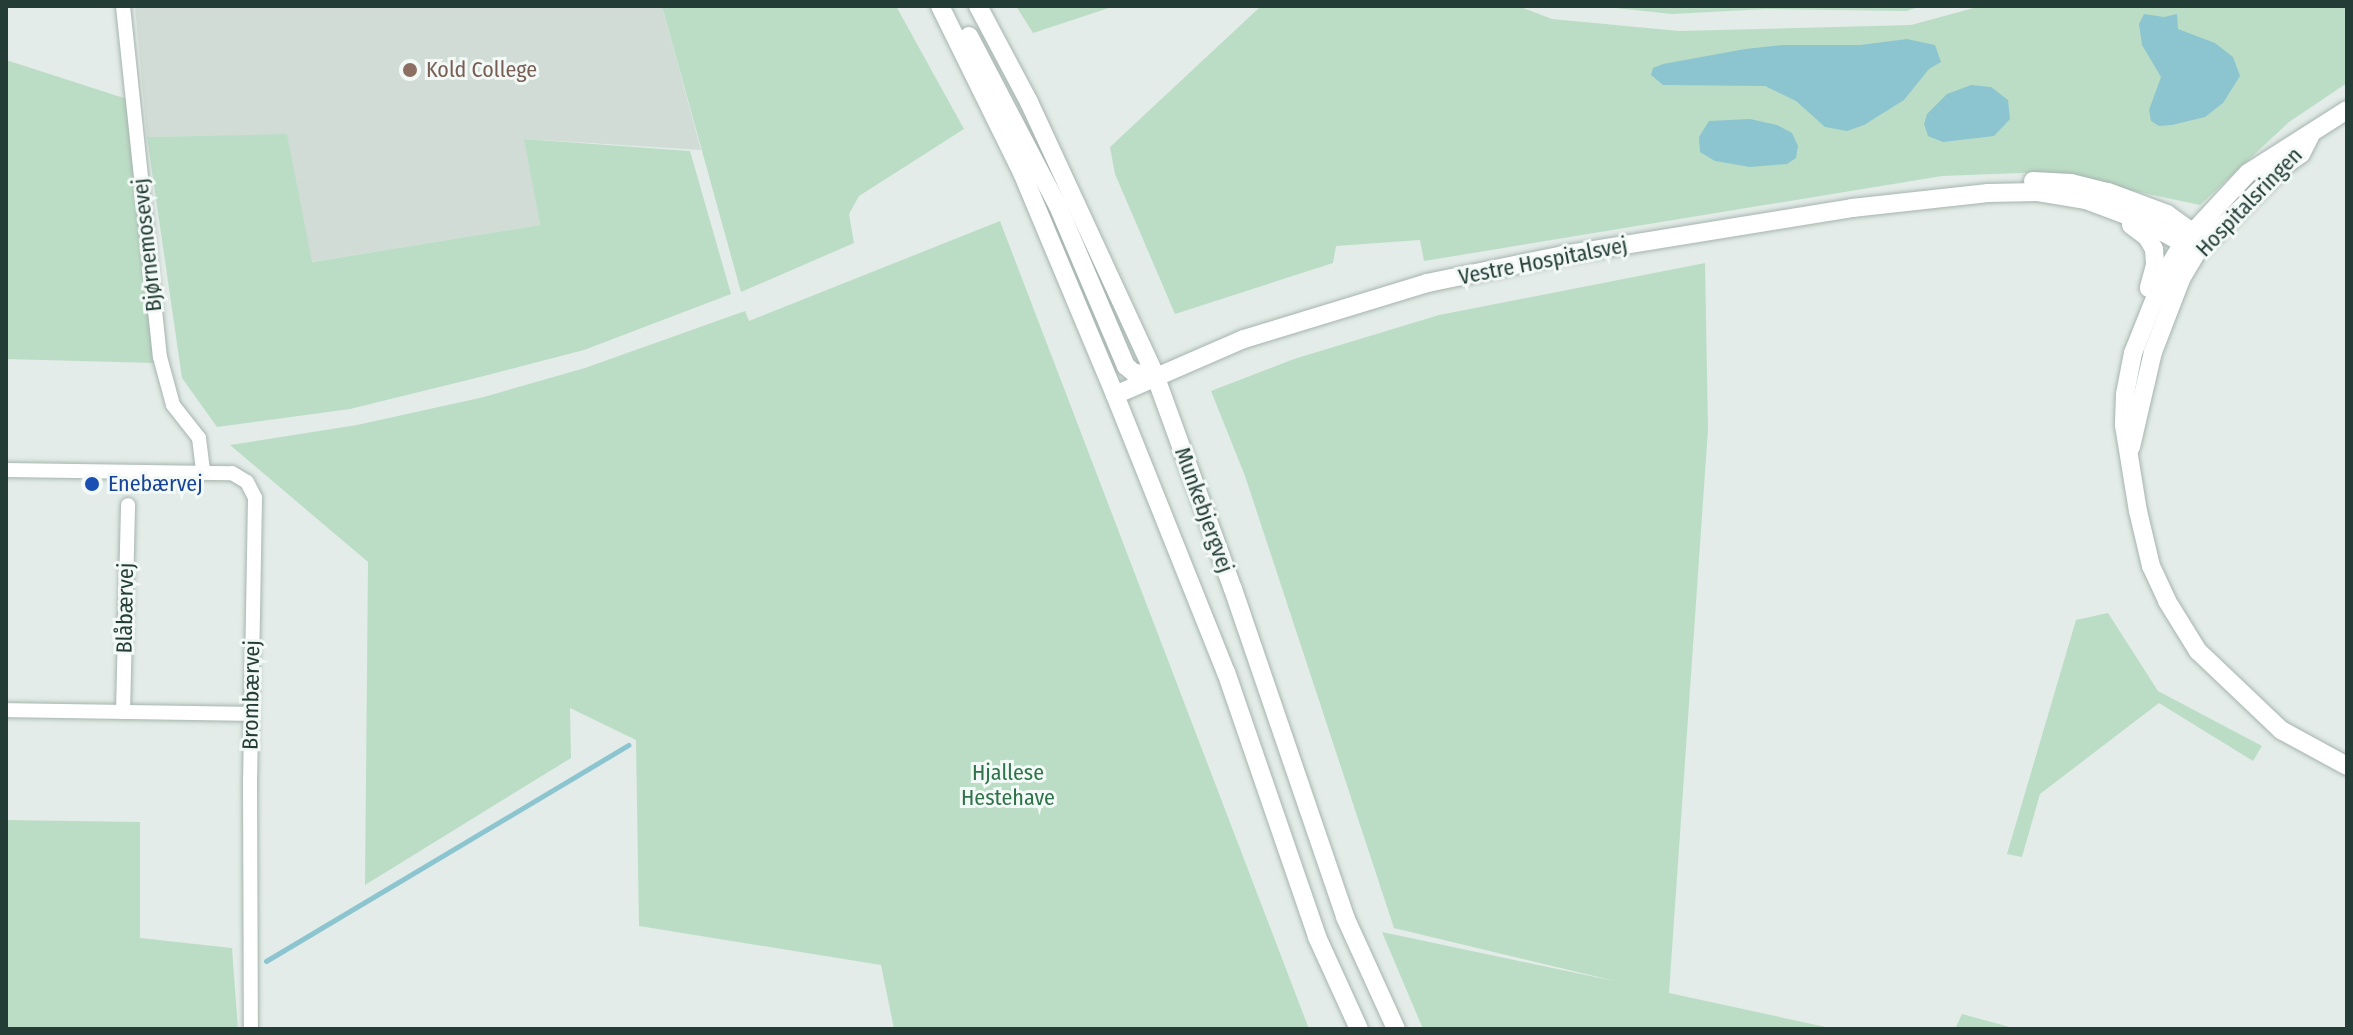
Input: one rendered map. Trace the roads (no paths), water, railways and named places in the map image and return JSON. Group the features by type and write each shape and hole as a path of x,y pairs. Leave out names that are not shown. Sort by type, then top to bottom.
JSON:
{"street":[{"name":"Bjørnemosevej","path":"123,6 160,357 173,405 199,438 203,473"},
{"name":"Munkebjergvej","path":"940,6 1023,175 1115,395 1226,672 1317,937 1359,1029"},
{"path":"953,6 1058,206 1126,366 1134,373 1155,375"},
{"name":"Munkebjergvej","path":"978,6 1029,102 1155,375 1233,589 1345,917 1396,1029"},
{"name":"Hospitalsringen","path":"2347,110 2310,136 2284,147 2248,173 2165,273 2139,335 2125,394 2124,425 2131,450 2138,511 2151,566 2167,601 2198,651 2281,730 2347,766"},
{"name":"Vestre Hospitalsvej","path":"1115,395 1155,375 1244,339 1427,283 1563,255 1852,208 1988,193 2038,192 2086,200 2194,239"},
{"path":"1988,193 2085,209 2135,226 2147,237 2154,249 2155,265 2140,312 2139,335"},
{"name":"Hospitalsringen","path":"2131,450 2158,337 2194,239"},
{"path":"6,470 203,473"},
{"name":"Brombærvej","path":"203,473 232,473 247,482 255,498 248,956 251,1029"},
{"name":"Blåbærvej","path":"123,712 128,505"},
{"path":"6,710 250,714"}],"water":[{"path":"2144,14 2164,17 2177,14 2178,29 2215,43 2233,57 2240,76 2223,103 2205,117 2159,126 2151,121 2149,110 2161,77 2142,45 2139,24"},
{"path":"1907,39 1935,45 1941,62 1929,69 1904,100 1864,125 1847,131 1825,127 1796,101 1765,86 1663,85 1651,75 1653,68 1663,64 1745,49 1782,45 1860,45"},
{"path":"1971,85 1991,87 2008,100 2010,119 1994,136 1943,142 1928,136 1924,124 1927,114 1947,94"},
{"path":"1750,119 1777,125 1792,133 1798,146 1796,158 1787,164 1750,167 1715,161 1700,152 1699,137 1709,121"}],"waterway":[{"path":"266,961 628,745"}],"place":[{"name":"Kold College","path":"410,70"},
{"name":"Enebærvej","path":"92,484"}],"park label":[{"name":"Hjallese Hestehave","path":"1008,784"}]}
